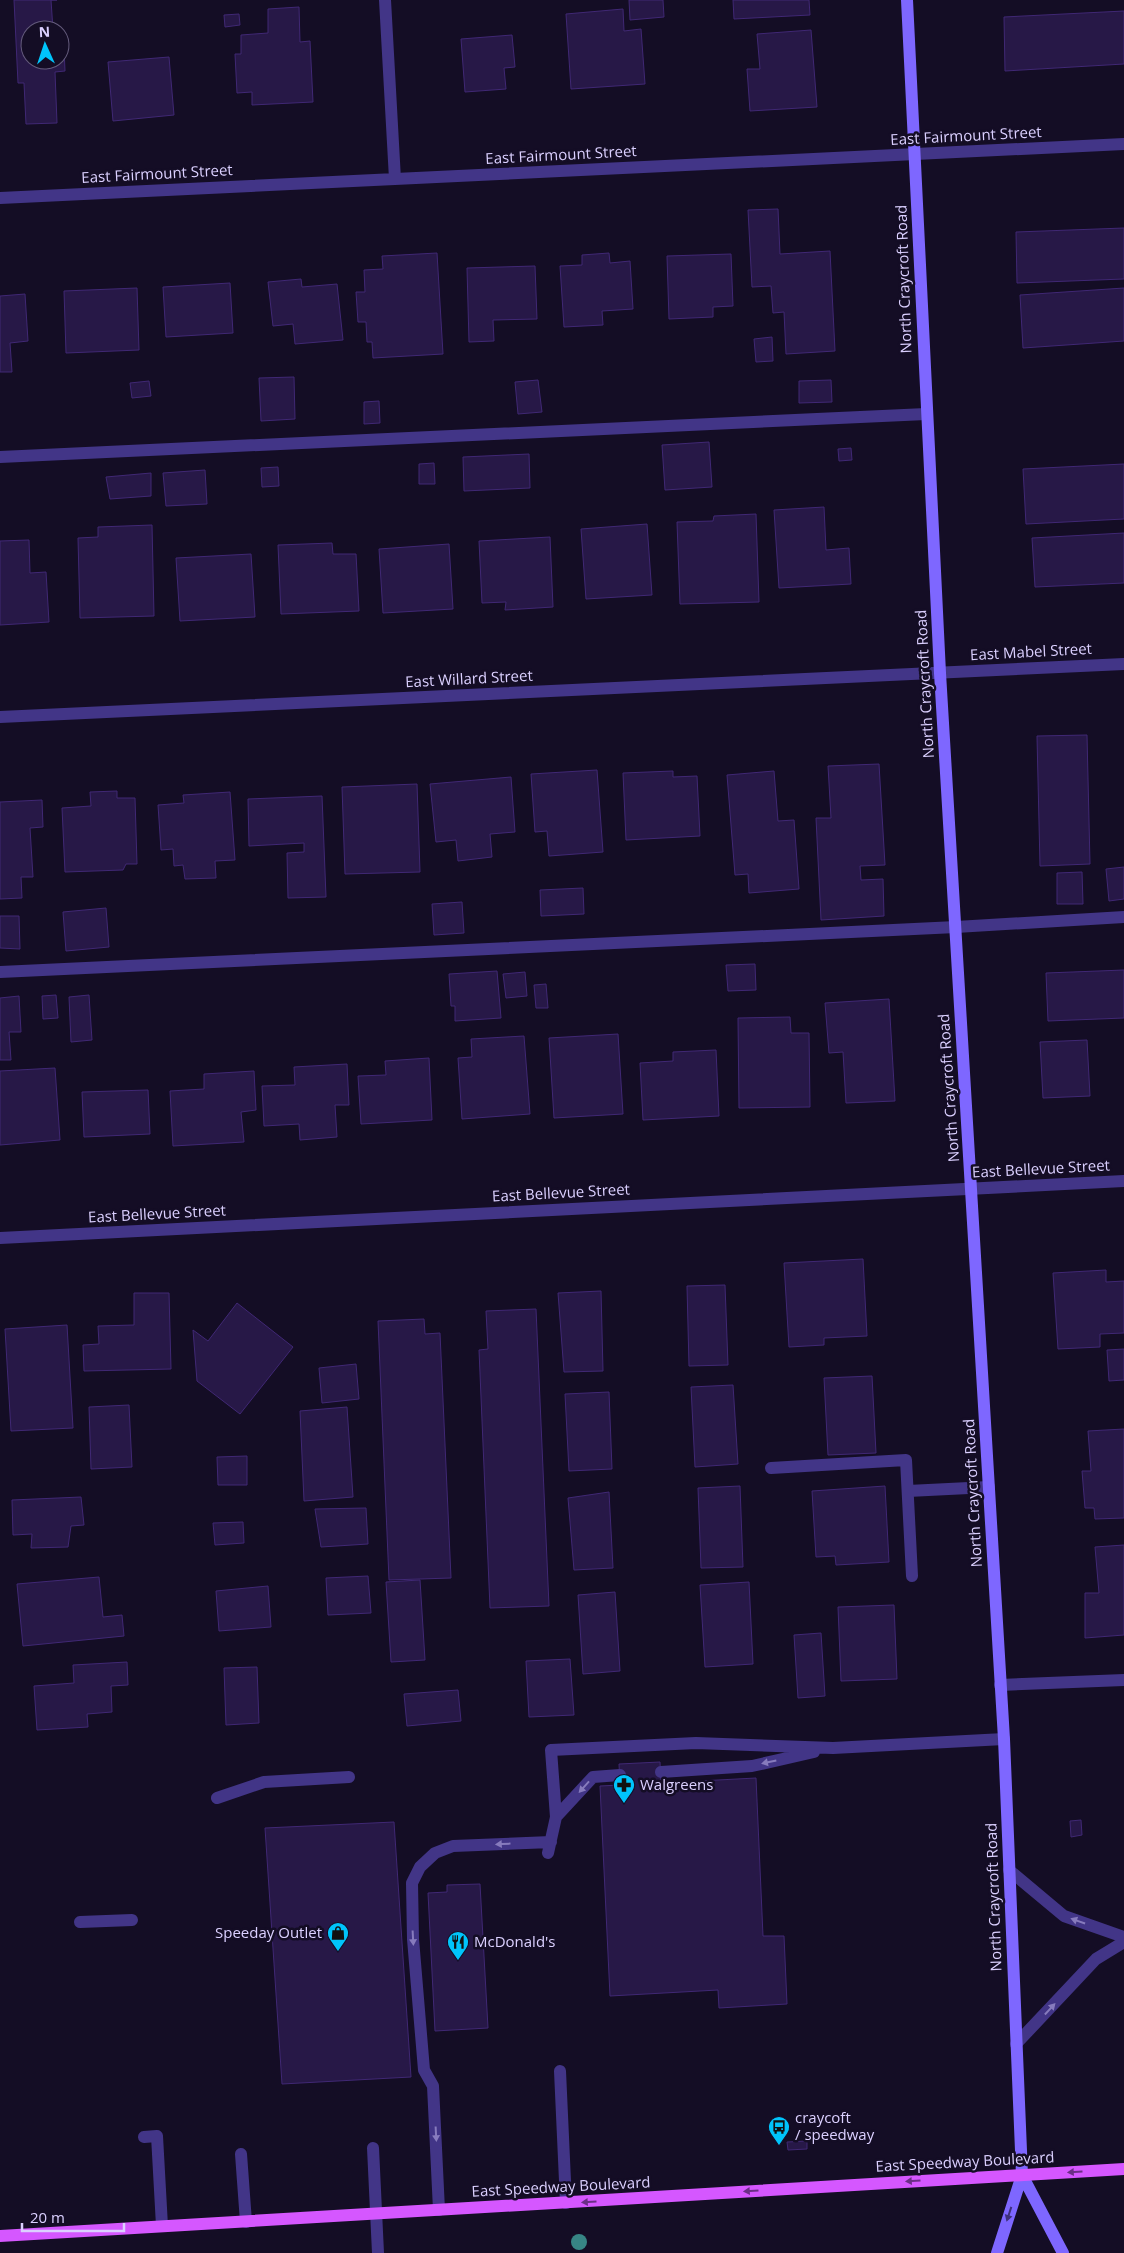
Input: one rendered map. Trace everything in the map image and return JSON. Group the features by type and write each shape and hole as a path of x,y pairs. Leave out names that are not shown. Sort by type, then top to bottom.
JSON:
{"main road":[{"name":"North Craycroft Road","path":"907,0 940,673 1004,1739 1022,2175 997,2253"},
{"name":"East Speedway Boulevard","path":"0,2236 1124,2169"},
{"name":"North Craycroft Road","path":"1022,2175 1063,2253"}],"street":[{"path":"385,0 395,179"},
{"name":"East Fairmount Street","path":"0,198 1124,144"},
{"path":"0,457 926,414"},
{"name":"East Mabel Street","path":"940,673 1124,664"},
{"name":"East Willard Street","path":"0,717 940,673"},
{"path":"0,972 956,927 1124,917"},
{"name":"East Bellevue Street","path":"0,1238 1124,1181"},
{"path":"771,1468 906,1460 912,1576"},
{"path":"908,1491 988,1487"},
{"path":"1000,1685 1124,1680"},
{"path":"439,2210 433,2086 424,2070 413,1939 412,1883 420,1867 436,1853 453,1846 550,1847 556,1817 551,1750 696,1743 834,1748 1004,1739"},
{"path":"661,1772 752,1766 834,1748"},
{"path":"556,1817 592,1777 620,1775"},
{"path":"217,1798 264,1782 349,1777"},
{"path":"1009,1870 1064,1916 1124,1937"},
{"path":"80,1922 132,1920"},
{"path":"1016,2044 1096,1959 1124,1942"},
{"path":"560,2070 566,2203"},
{"path":"144,2137 157,2136 162,2226"},
{"path":"373,2148 378,2253"},
{"path":"241,2154 246,2222"}],"building":[{"path":"14,0 51,0 52,20 20,20 20,70 65,70 55,72 57,123 26,124 24,83 18,83"},
{"path":"629,0 663,0 664,17 630,20"},
{"path":"733,0 809,0 810,15 734,19"},
{"path":"299,7 300,42 310,41 313,102 252,105 252,92 237,93 235,54 241,54 241,35 268,33 268,9"},
{"path":"623,9 624,31 641,29 645,84 571,89 566,14"},
{"path":"1124,11 1124,64 1005,71 1004,17"},
{"path":"239,14 240,25 225,27 224,15"},
{"path":"811,30 817,107 750,111 747,69 760,69 757,34"},
{"path":"512,35 515,67 504,68 506,89 465,92 461,39"},
{"path":"169,57 174,115 113,121 108,62"},
{"path":"778,209 780,254 830,251 835,351 786,354 784,312 773,313 771,286 752,287 748,210"},
{"path":"1124,228 1124,279 1017,283 1016,232"},
{"path":"437,253 443,354 373,358 372,342 367,342 366,322 358,322 356,292 365,292 364,270 383,269 382,256"},
{"path":"609,253 610,263 630,261 633,309 602,311 603,325 564,327 560,266 582,265 582,255"},
{"path":"731,254 733,306 713,307 713,317 669,319 667,256"},
{"path":"535,266 537,319 493,320 494,341 469,342 467,268"},
{"path":"301,279 302,287 337,284 343,340 295,344 293,324 273,326 268,282"},
{"path":"230,283 233,333 166,337 163,287"},
{"path":"137,288 139,350 66,353 64,291"},
{"path":"1124,288 1124,341 1023,348 1020,295"},
{"path":"25,294 28,341 10,343 12,372 0,372 0,296"},
{"path":"772,337 773,361 756,362 754,339"},
{"path":"294,377 295,419 261,421 259,378"},
{"path":"538,380 542,412 518,414 515,382"},
{"path":"831,380 832,402 799,403 799,381"},
{"path":"149,381 151,396 132,398 130,383"},
{"path":"379,401 380,423 364,424 364,402"},
{"path":"709,442 712,487 665,490 662,445"},
{"path":"851,448 852,460 839,461 838,449"},
{"path":"529,454 530,488 464,491 463,457"},
{"path":"434,463 435,484 419,484 419,464"},
{"path":"1124,464 1124,519 1026,524 1023,469"},
{"path":"278,467 279,486 262,487 261,468"},
{"path":"205,470 207,504 166,506 163,473"},
{"path":"151,473 151,496 110,499 106,477"},
{"path":"824,507 826,550 849,548 851,584 779,588 774,510"},
{"path":"756,514 759,602 680,604 677,522 713,521 714,516"},
{"path":"647,524 652,595 586,599 581,529"},
{"path":"152,525 154,616 80,618 78,538 98,537 98,527"},
{"path":"1124,533 1124,583 1035,587 1032,538"},
{"path":"550,537 553,607 505,610 506,602 482,603 479,541"},
{"path":"29,540 30,573 46,572 49,622 0,625 0,541"},
{"path":"332,543 333,554 356,554 359,611 281,614 278,545"},
{"path":"449,544 453,609 383,613 379,549"},
{"path":"251,554 255,617 180,621 176,558"},
{"path":"1087,735 1090,864 1040,866 1037,736"},
{"path":"879,764 885,865 860,866 861,880 883,879 884,916 821,920 816,818 831,818 828,766"},
{"path":"597,770 603,852 549,856 547,831 535,832 531,774"},
{"path":"673,771 673,777 697,776 700,836 626,840 623,773"},
{"path":"774,771 778,821 794,820 799,889 749,893 748,874 735,875 727,775"},
{"path":"511,777 515,832 490,834 492,857 458,861 456,840 436,842 430,784"},
{"path":"417,784 420,872 345,874 342,787"},
{"path":"117,791 117,798 135,798 137,864 126,864 123,870 65,872 62,808 91,806 90,792"},
{"path":"230,792 235,860 215,861 216,878 185,879 183,865 174,866 173,849 161,850 158,805 184,803 183,795"},
{"path":"322,796 326,897 288,898 287,853 304,852 304,843 249,846 248,799"},
{"path":"42,800 43,827 30,828 33,877 21,877 22,898 0,899 0,802"},
{"path":"1124,867 1124,899 1109,901 1106,869"},
{"path":"1082,872 1083,904 1057,904 1057,873"},
{"path":"583,888 584,914 541,916 540,890"},
{"path":"462,902 464,933 434,935 432,904"},
{"path":"106,908 109,947 66,951 63,912"},
{"path":"0,916 19,916 20,949 0,948"},
{"path":"755,964 756,990 728,991 726,965"},
{"path":"1124,970 1124,1018 1048,1021 1046,973"},
{"path":"497,971 501,1018 455,1021 455,1006 451,1006 449,974"},
{"path":"525,972 527,996 506,998 503,974"},
{"path":"546,984 548,1008 536,1008 534,985"},
{"path":"56,995 58,1018 43,1019 42,996"},
{"path":"89,995 92,1040 71,1042 69,997"},
{"path":"19,996 21,1032 9,1032 11,1060 0,1060 0,998"},
{"path":"889,999 895,1101 846,1103 843,1052 829,1053 825,1003"},
{"path":"790,1017 791,1033 809,1033 810,1107 739,1108 738,1018"},
{"path":"618,1034 623,1114 554,1118 549,1038"},
{"path":"524,1036 530,1114 462,1119 458,1058 472,1057 471,1039"},
{"path":"1087,1040 1090,1096 1043,1098 1040,1042"},
{"path":"716,1050 719,1116 643,1120 640,1063 673,1061 673,1052"},
{"path":"429,1058 432,1120 361,1124 358,1076 386,1075 385,1061"},
{"path":"347,1064 349,1105 335,1105 337,1137 300,1140 299,1124 264,1126 262,1086 295,1085 294,1067"},
{"path":"55,1068 60,1140 0,1145 0,1071"},
{"path":"254,1071 256,1110 241,1112 244,1142 173,1146 170,1091 204,1089 204,1074"},
{"path":"148,1090 150,1134 84,1137 82,1092"},
{"path":"863,1259 867,1336 824,1338 824,1345 789,1347 784,1263"},
{"path":"1106,1270 1106,1282 1124,1281 1124,1333 1100,1334 1100,1347 1058,1349 1053,1273"},
{"path":"725,1285 728,1365 689,1366 687,1286"},
{"path":"601,1291 603,1371 564,1372 558,1293"},
{"path":"134,1293 169,1293 171,1369 84,1371 83,1345 99,1344 98,1326 134,1325"},
{"path":"237,1303 293,1347 240,1414 197,1381 193,1330 208,1341"},
{"path":"536,1309 549,1606 490,1608 479,1350 488,1349 486,1311"},
{"path":"424,1319 425,1334 440,1333 451,1578 389,1580 378,1321"},
{"path":"67,1325 73,1428 11,1431 5,1329"},
{"path":"1124,1349 1124,1380 1109,1381 1107,1350"},
{"path":"356,1364 359,1399 322,1403 319,1368"},
{"path":"872,1376 876,1453 828,1455 824,1378"},
{"path":"733,1385 738,1464 695,1467 691,1387"},
{"path":"609,1392 612,1469 569,1471 565,1394"},
{"path":"129,1405 132,1467 91,1469 89,1407"},
{"path":"347,1407 353,1497 304,1501 300,1411"},
{"path":"1124,1429 1124,1518 1095,1519 1094,1508 1085,1508 1082,1471 1091,1471 1088,1431"},
{"path":"247,1456 247,1485 218,1485 217,1457"},
{"path":"740,1486 743,1567 701,1568 698,1488"},
{"path":"885,1486 889,1562 836,1565 835,1556 816,1557 812,1491"},
{"path":"609,1492 613,1568 574,1570 568,1498"},
{"path":"81,1497 84,1525 71,1526 68,1547 31,1548 32,1534 13,1535 12,1500"},
{"path":"366,1508 368,1544 321,1547 315,1509"},
{"path":"243,1522 244,1543 215,1545 213,1523"},
{"path":"1124,1545 1124,1635 1085,1638 1085,1593 1099,1593 1095,1547"},
{"path":"368,1576 371,1613 328,1615 326,1578"},
{"path":"99,1577 103,1617 122,1615 124,1636 23,1646 17,1584"},
{"path":"420,1580 425,1660 391,1662 386,1582"},
{"path":"749,1582 753,1664 705,1667 700,1585"},
{"path":"268,1586 271,1627 219,1631 216,1591"},
{"path":"615,1592 620,1671 583,1674 578,1595"},
{"path":"894,1605 897,1679 841,1681 838,1607"},
{"path":"821,1633 825,1696 798,1698 794,1635"},
{"path":"570,1659 574,1715 529,1717 526,1661"},
{"path":"127,1662 128,1685 111,1686 112,1712 87,1714 88,1727 37,1730 34,1686 74,1683 73,1665"},
{"path":"257,1667 259,1723 226,1725 224,1668"},
{"path":"458,1690 461,1721 407,1726 404,1694"},
{"name":"Walgreens","path":"660,1762 661,1783 756,1778 763,1936 784,1936 787,2004 719,2008 718,1990 610,1996 600,1786 620,1785 619,1764"},
{"path":"1081,1820 1082,1835 1071,1837 1070,1821"},
{"name":"Speeday Outlet","path":"394,1822 411,2077 282,2084 265,1828"},
{"name":"McDonald's","path":"480,1884 488,2028 435,2031 428,1893 447,1892 447,1885"},
{"path":"807,2141 807,2149 788,2150 787,2142"}],"place":[{"name":"Walgreens","path":"624,1804"},
{"name":"Speeday Outlet","path":"338,1952"},
{"name":"McDonald's","path":"458,1961"},
{"name":"craycoft / speedway","path":"779,2146"}]}
